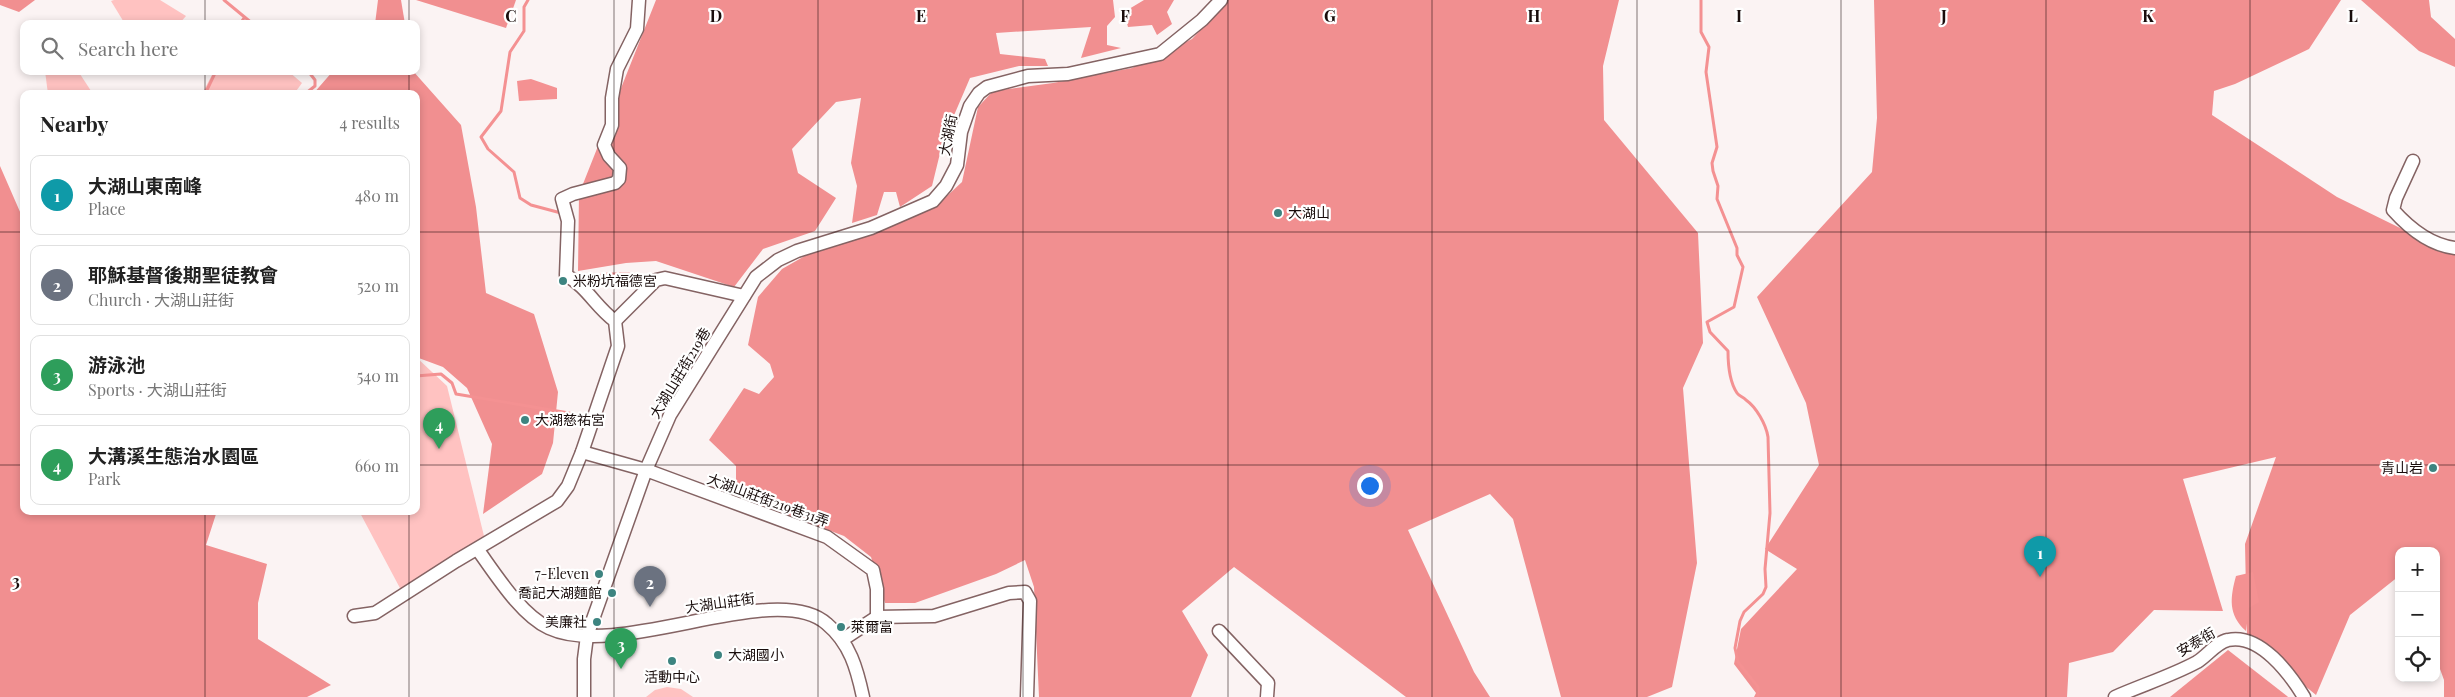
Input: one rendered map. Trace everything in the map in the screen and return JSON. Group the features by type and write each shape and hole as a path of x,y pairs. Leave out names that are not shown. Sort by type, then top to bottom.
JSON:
{"street":[{"path":"354,616 375,613 557,502 568,486 582,452 618,346 615,321 600,310 580,283 566,275 568,228 562,199 573,194 615,183 619,179 620,168 609,156 604,144 612,125 612,98 617,69 637,29 638,0"},
{"name":"大湖街","path":"744,296 756,277 778,260 797,251 871,228 933,201 946,186 957,165 961,132 970,106 978,93 987,87 1028,76 1068,74 1160,54 1202,20 1221,0"},
{"path":"2414,161 2396,198 2393,210 2409,228 2442,246 2455,248"},
{"path":"615,321 656,280 666,278 744,296"},
{"name":"大湖山莊街219巷","path":"584,697 584,659 588,636 646,470 670,415 744,296"},
{"name":"大湖山莊街219巷31弄","path":"582,452 646,470 827,537 873,570 877,589 877,617"},
{"name":"大湖山莊街","path":"478,550 497,577 533,619 549,628 568,634 588,636 623,635 744,614 794,610 826,622 842,640 852,656 864,697"},
{"path":"842,640 877,617 934,616 1009,593 1025,592 1030,601 1025,696"},
{"path":"1219,631 1268,683 1267,697"},
{"name":"安泰街","path":"2115,697 2197,662 2227,640 2242,640 2258,645 2288,672 2304,697"}],"shaded area":[{"path":"0,0 35,0 19,12 0,5"},
{"path":"160,0 186,16 182,20 123,20 111,1"},
{"path":"378,0 401,0 404,20 376,20"},
{"path":"416,0 516,0 506,28"},
{"path":"656,0 1113,0 1115,17 1107,26 1107,45 1121,48 1081,58 1091,27 996,33 1000,54 1045,59 1048,66 1019,66 970,78 943,141 932,186 900,207 896,192 884,192 877,215 852,223 857,186 851,163 861,98 836,102 792,149 798,173 836,198 815,231 763,249 734,287 656,261 626,263 578,271 579,194"},
{"path":"1144,0 1174,0 1167,12 1172,24 1157,35 1152,25 1128,27 1124,12"},
{"path":"1228,0 1619,0 1603,66 1604,120 1698,233 1703,343 1683,388 1697,563 1672,687 1647,697 1561,697 1513,519 1490,494 1408,530 1474,672 1490,697 1406,697 1234,567 1182,611 1208,655 1191,697 1039,697 1034,587 1025,560 996,574 915,603 885,603 871,557 844,536 770,508 736,489 736,466 709,440 744,388 759,394 774,377 770,364 748,345 758,297 782,269 817,249 933,209 962,182 978,107 993,91 1053,83 1132,68 1192,39"},
{"path":"1874,0 2341,0 2309,49 2235,84 2214,91 2212,115 2337,197 2449,252 2455,252 2455,697 2444,697 2444,680 2440,669 2440,547 2395,547 2395,579 2350,615 2316,695 2247,638 2245,544 2276,457 2183,479 2223,611 2154,610 2113,652 2069,663 2067,697 1754,697 1756,693 1734,664 1741,629 1797,569 1765,549 1819,465 1806,403 1757,297 1872,172 1877,118"},
{"path":"2361,0 2429,0 2431,17 2455,39 2455,67 2419,51"},
{"path":"46,75 81,75 90,90 47,90"},
{"path":"212,75 293,75 302,83 297,90 204,90"},
{"path":"330,75 417,75 461,125 476,207 486,293 534,314 558,392 553,443 542,474 483,514 492,444 467,388 443,367 420,358 420,90 316,90"},
{"path":"531,79 557,88 557,99 519,101 517,81"},
{"path":"0,166 20,212 20,515 216,515 206,545 267,564 258,603 258,639 331,685 307,697 0,697"},
{"path":"420,361 447,386 484,536 478,550 401,590 361,515 420,515"},
{"path":"2253,572 2259,602 2249,608 2246,631 2240,625 2233,612 2232,592 2236,576"},
{"path":"2228,650 2287,696 2288,697 2170,697"},
{"path":"667,687 681,689 693,697 646,697 655,690"}],"waterway":[{"path":"224,0 248,20"},
{"path":"528,0 524,7 524,31 510,52 501,111 481,137 488,149 514,172 520,198 531,205 561,213"},
{"path":"1701,0 1701,32 1709,47 1706,72 1717,147 1712,163 1718,186 1717,199 1743,267 1734,307 1707,322 1710,332 1728,351 1728,361 1734,388 1757,411 1763,421 1768,437 1770,513 1765,569 1766,587 1763,594 1744,612 1740,621 1735,648 1738,662 1758,687 1758,697"},
{"path":"207,90 214,75"},
{"path":"310,90 315,86 315,80 311,75"},
{"path":"587,278 608,274 629,274 643,288"},
{"path":"420,376 441,374 452,383 456,394 569,413 590,421"}],"place":[{"name":"大湖山","path":"1278,213"},
{"name":"米粉坑福德宮","path":"563,281"},
{"name":"大湖慈祐宮","path":"525,420"},
{"name":"大溝溪生態治水園區","path":"439,449"},
{"name":"青山岩","path":"2433,468"},
{"name":"7-Eleven","path":"599,574"},
{"name":"大湖山東南峰","path":"2040,577"},
{"name":"喬記大湖麵館","path":"612,593"},
{"name":"耶穌基督後期聖徒教會","path":"650,607"},
{"name":"美廉社","path":"597,622"},
{"name":"萊爾富","path":"841,627"},
{"name":"大湖國小","path":"718,655"},
{"name":"活動中心","path":"672,661"},
{"name":"游泳池","path":"621,669"}]}
